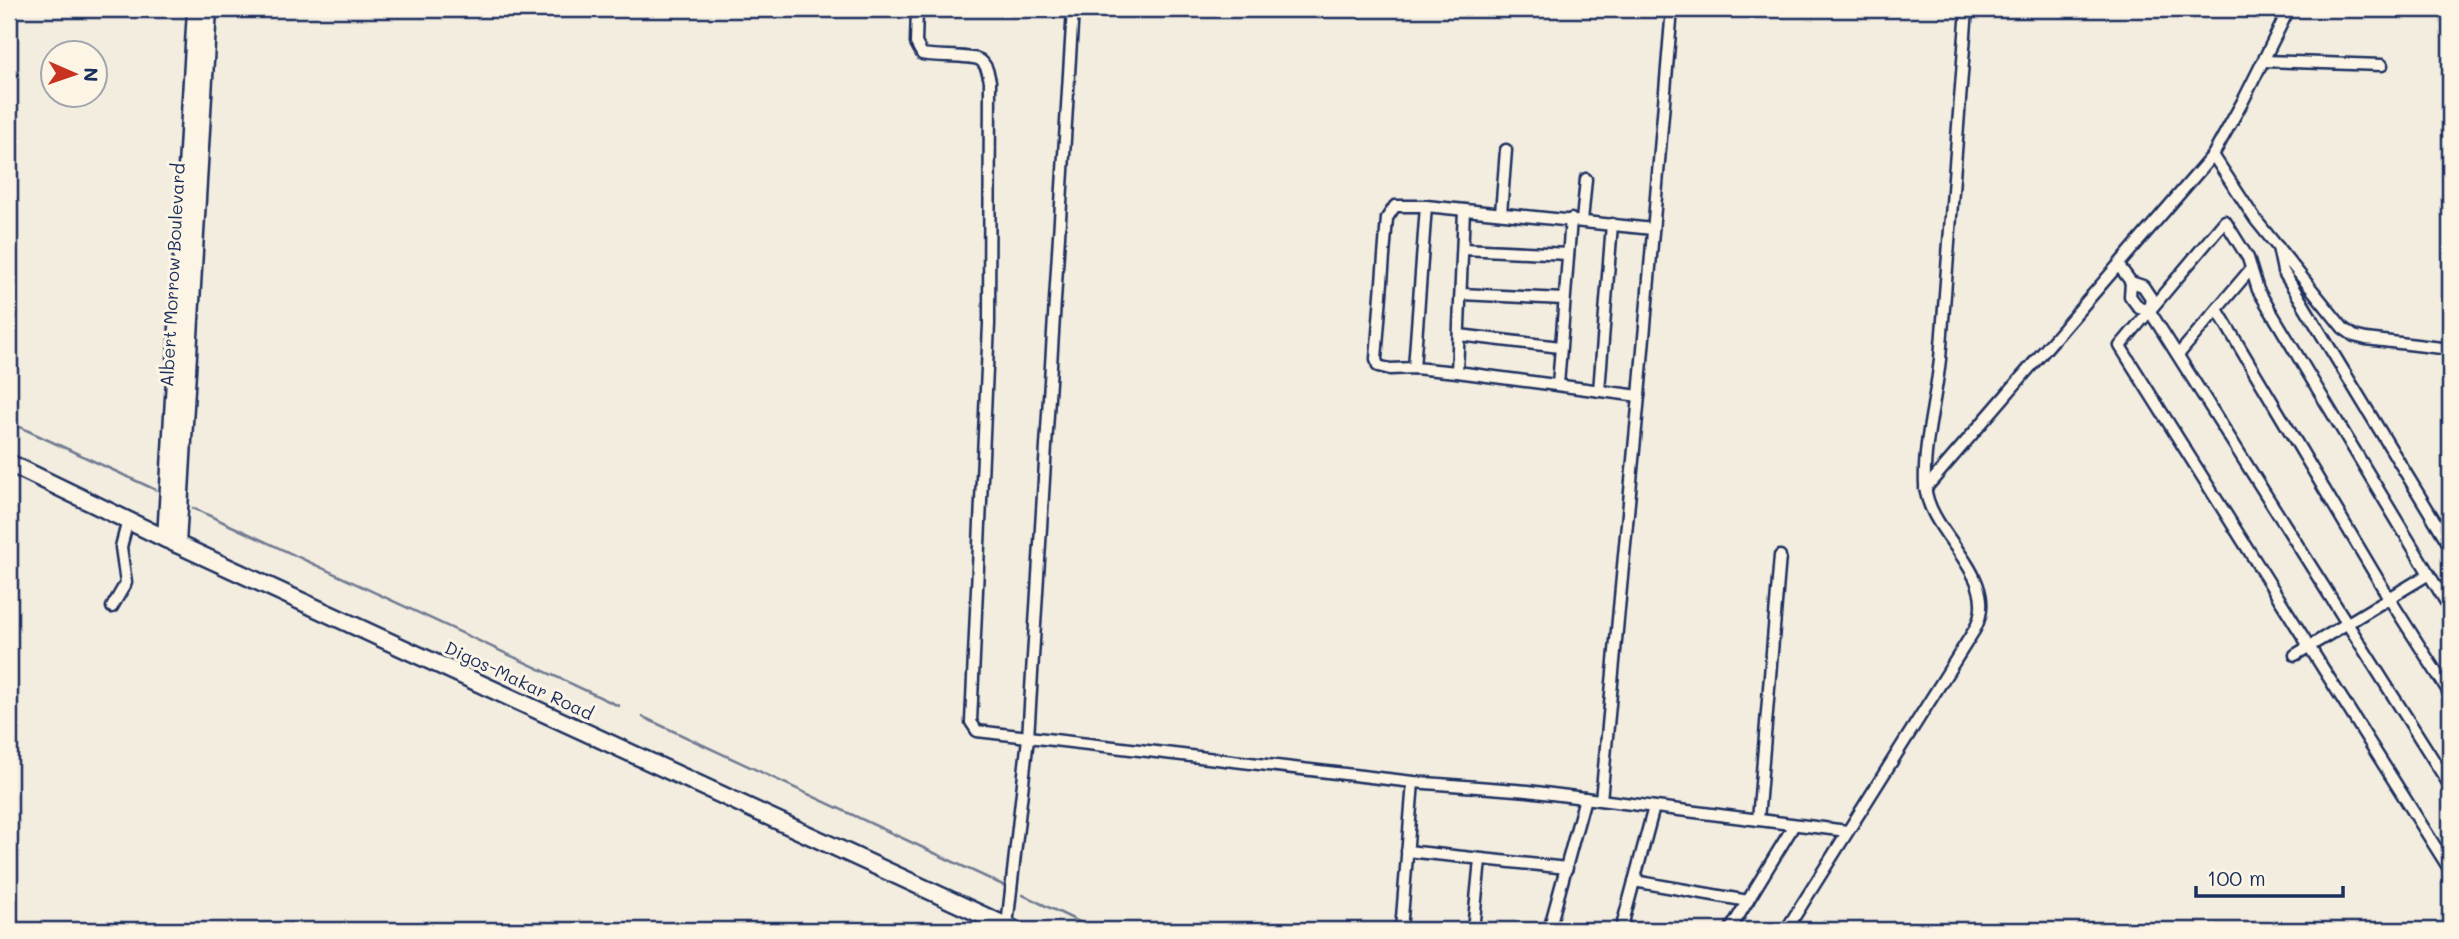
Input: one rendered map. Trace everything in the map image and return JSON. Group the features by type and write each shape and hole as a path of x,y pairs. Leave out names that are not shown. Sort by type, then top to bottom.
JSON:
{"main road":[{"name":"Albert Morrow Boulevard","path":"172,541 196,9"},
{"name":"Albert Morrow Boulevard","path":"172,541 208,9"},
{"name":"Digos-Makar Road","path":"9,463 172,541 1011,928"}],"street":[{"path":"917,9 916,43 922,54 981,61 987,68 990,81 989,324 971,722 977,731 1413,782 1585,798 1847,831"},
{"path":"1011,928 1028,738 1073,9"},
{"path":"1601,800 1672,9"},
{"path":"1786,930 1979,621 1982,603 1978,586 1932,510 1925,489 1940,350 1967,9"},
{"path":"1925,489 2213,155 2289,9"},
{"path":"2263,61 2382,65"},
{"path":"1501,213 1506,150"},
{"path":"2213,155 2255,219 2335,321 2354,336 2450,349"},
{"path":"1582,220 1586,179"},
{"path":"1639,396 1457,372 1378,366 1376,359 1387,218 1395,206 1426,206 1653,229"},
{"path":"1415,368 1426,206"},
{"path":"1457,372 1464,210"},
{"path":"1558,385 1571,219"},
{"path":"2450,609 2258,290 2248,258 2225,221 2120,346 2450,870"},
{"path":"1600,391 1612,224"},
{"path":"2278,247 2283,271 2450,546"},
{"path":"1463,249 1568,254"},
{"path":"2119,266 2131,282 2143,286 2151,298 2149,310 2450,786"},
{"path":"2178,355 2250,270"},
{"path":"2131,282 2130,296 2139,308 2149,310"},
{"path":"1461,294 1564,299"},
{"path":"2217,309 2389,598 2450,694"},
{"path":"1459,335 1560,347"},
{"path":"111,607 125,583 121,547 128,520"},
{"path":"1758,820 1780,556"},
{"path":"2295,655 2428,574"},
{"path":"1401,930 1413,782"},
{"path":"1549,930 1585,798"},
{"path":"1621,930 1654,807"},
{"path":"1730,930 1794,825"},
{"path":"1407,851 1567,868"},
{"path":"1473,930 1480,860"},
{"path":"1634,881 1748,901"}],"waterway":[{"path":"9,422 156,490"},
{"path":"193,508 619,706"},
{"path":"643,717 1005,886"},
{"path":"1023,895 1096,930"}]}
